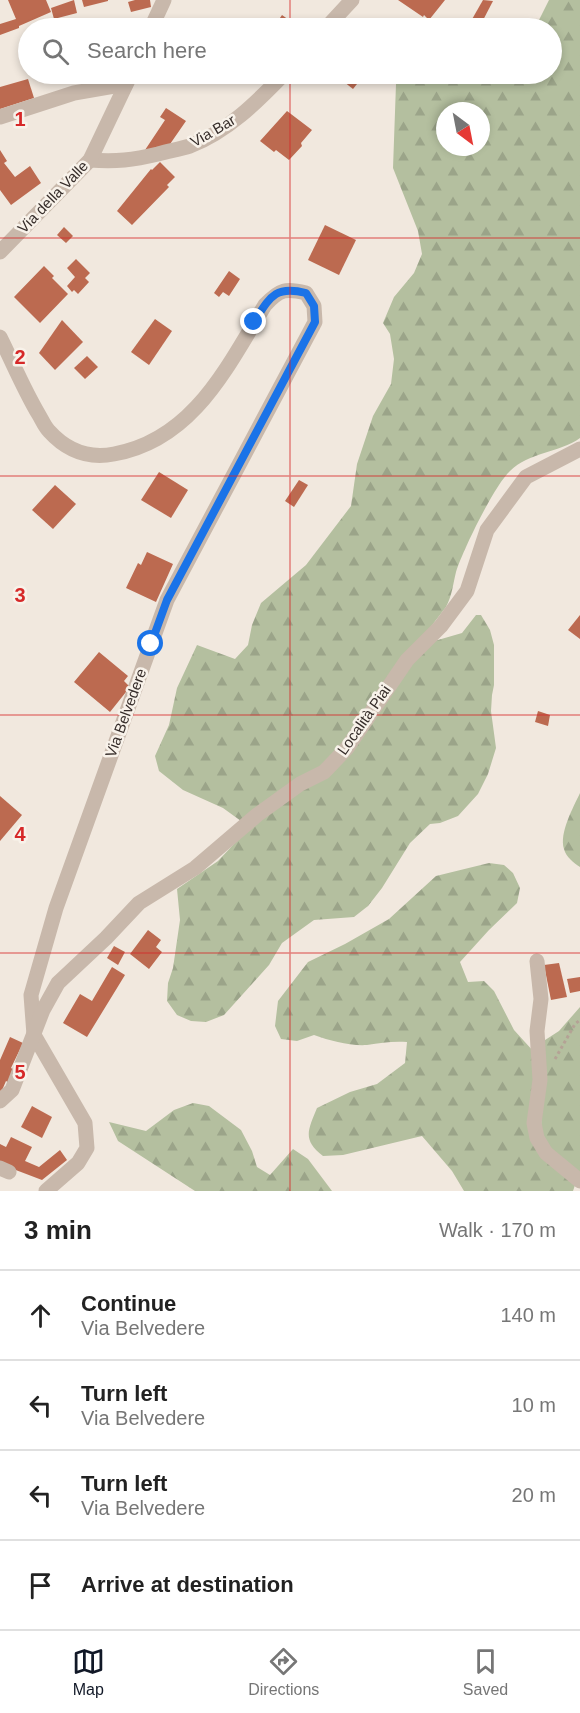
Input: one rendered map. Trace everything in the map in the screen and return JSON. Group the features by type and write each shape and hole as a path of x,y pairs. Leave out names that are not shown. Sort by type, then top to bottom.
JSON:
{"street":[{"path":"156,18 164,0"},
{"path":"335,18 352,0"},
{"path":"0,117 109,84"},
{"name":"Via della Valle","path":"0,252 90,160 127,84"},
{"name":"Via Bar","path":"90,160 116,162 131,160 190,146 224,129 274,84"},
{"name":"Via Belvedere","path":"0,337 48,430 76,453 99,457 132,451 148,445 165,435 188,415 211,392 265,305 275,295 289,289 306,293 314,306 315,322 167,600 56,909 31,995 34,1035"},
{"name":"Località Piai","path":"34,1035 43,1010 58,983 140,903 195,868 257,815 300,784 324,772 347,748 407,660 441,626 467,591 487,530 526,477 580,449"},
{"path":"537,961 541,999 537,1031 540,1080 534,1123 537,1138 546,1153 580,1181"},
{"path":"0,1101 12,1090 34,1035"},
{"path":"34,1035 85,1123 87,1148 78,1163 46,1191"}],"path":[{"path":"540,1080 559,1054 575,1024 580,1020"}],"green space":[{"path":"549,0 580,0 580,438 563,447 526,460 510,471 496,490 472,534 456,572 446,607 325,765 241,821 223,808 183,790 159,771 155,756 169,725 177,688 197,645 235,659 248,645 252,625 261,603 306,565 351,506 357,464 373,416 391,384 394,359 390,334 383,323 394,297 414,273 422,254 418,231 393,168 396,84 562,84 562,18 540,18"},
{"path":"476,615 481,615 490,630 494,645 494,685 491,711 496,748 488,774 478,794 458,816 430,824 410,843 382,888 368,906 354,917 314,920 282,943 269,965 224,1015 206,1022 191,1021 177,1015 167,1001 168,983 173,968 180,920 177,889 218,861 248,829 305,786 431,642 462,633"},
{"path":"580,793 580,867 566,855 563,836"},
{"path":"489,863 504,865 513,873 520,888 517,903 460,962 468,982 484,981 494,991 514,1030 534,1052 536,1080 529,1126 576,1182 573,1191 464,1191 452,1171 422,1136 343,1155 323,1156 312,1145 309,1134 317,1108 350,1092 377,1084 405,1063 407,1042 354,1045 314,1035 297,1041 281,1039 275,1026 278,1001 308,962 389,919 436,876"},
{"path":"580,1007 580,1176 541,1139 542,1042 559,1031"},
{"path":"193,1103 209,1106 241,1130 257,1167 270,1175 293,1149 308,1159 332,1191 195,1191 118,1141 109,1122 146,1131 174,1110"}],"building":[{"path":"8,0 46,0 51,12 37,18 18,18 18,28 0,35 0,24 16,19"},
{"path":"74,0 77,13 54,18 51,8"},
{"path":"82,0 108,0 108,1 84,7"},
{"path":"150,0 151,7 131,12 128,2"},
{"path":"398,0 445,0 431,18 424,15 423,17"},
{"path":"483,0 493,1 484,18 473,18"},
{"path":"18,82 18,84 30,84 34,98 0,109 0,87"},
{"path":"347,84 357,84 353,89"},
{"path":"166,108 186,121 168,147 145,150 165,120 160,117"},
{"path":"287,111 312,130 289,160 260,141"},
{"path":"0,150 7,161 4,163 15,177 30,166 41,183 11,205 0,190"},
{"path":"160,162 175,177 167,185 169,187 132,225 117,211 151,169"},
{"path":"325,225 356,240 339,275 308,260"},
{"path":"64,227 73,236 66,243 57,235"},
{"path":"76,259 90,273 85,278 89,282 78,294 74,290 72,292 67,286 75,277 67,268"},
{"path":"44,266 68,294 40,323 14,297"},
{"path":"229,271 240,279 229,296 223,292 219,297 214,293"},
{"path":"155,319 172,331 149,365 131,352"},
{"path":"62,320 83,342 55,370 39,353"},
{"path":"87,356 98,367 85,379 74,368"},
{"path":"159,472 188,490 171,518 141,500"},
{"path":"299,480 308,485 294,507 285,501"},
{"path":"55,485 76,504 53,529 32,510"},
{"path":"147,552 173,564 156,602 126,588 138,563 141,565"},
{"path":"580,615 580,639 568,630"},
{"path":"99,652 128,676 124,681 130,687 110,712 74,682"},
{"path":"538,711 550,715 548,726 535,722"},
{"path":"0,796 22,815 0,841"},
{"path":"148,930 161,940 156,947 162,952 149,969 130,954"},
{"path":"114,946 125,952 118,965 107,958"},
{"path":"559,963 567,997 551,1000 544,965"},
{"path":"112,967 125,975 87,1037 63,1023 80,994 92,1001"},
{"path":"580,977 580,991 570,993 567,979"},
{"path":"10,1037 23,1043 11,1068 16,1071 11,1084 6,1081 0,1095 0,1060"},
{"path":"32,1106 52,1117 42,1138 21,1127"},
{"path":"11,1137 32,1147 25,1161 39,1167 60,1150 67,1160 42,1180 0,1164 0,1144 6,1147"}],"route":[{"path":"151,644 167,600 315,322 314,306 306,293 289,289 275,295 254,322"}]}
